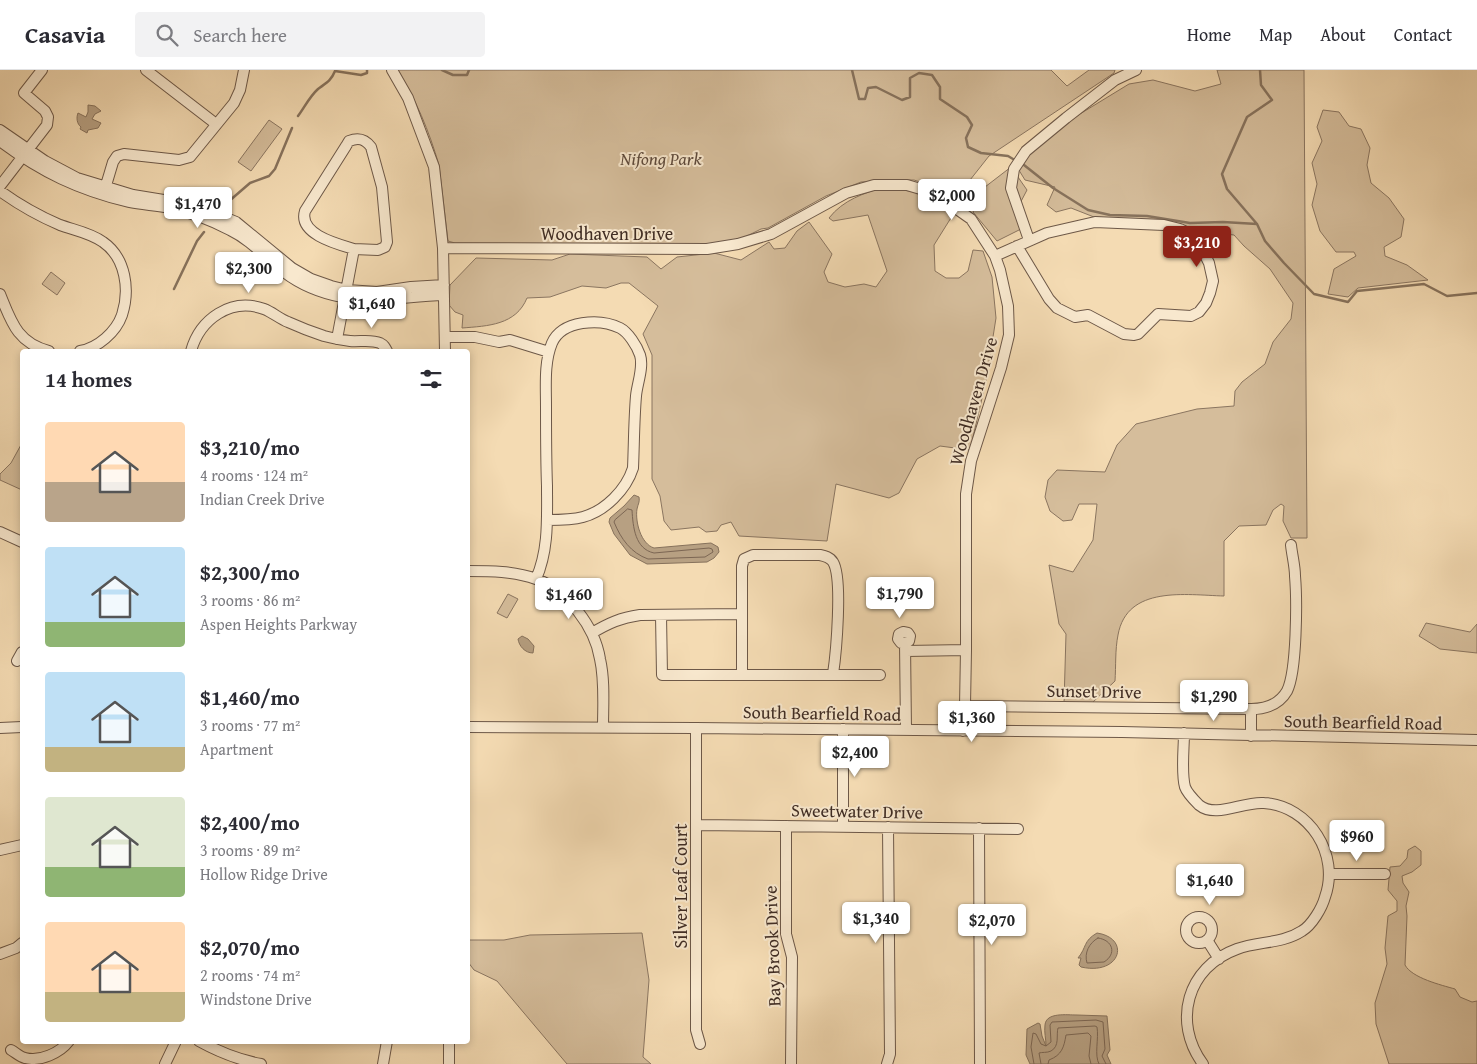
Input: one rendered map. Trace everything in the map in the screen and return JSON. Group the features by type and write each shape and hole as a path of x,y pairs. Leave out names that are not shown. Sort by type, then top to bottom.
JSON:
{"street":[{"path":"0,186 47,125 48,117 45,111 24,93 42,70"},
{"path":"146,70 216,124"},
{"path":"104,191 116,156 124,154 186,160 195,153 234,102 240,90 244,70"},
{"path":"392,70 408,98 434,167 443,248 445,349"},
{"path":"1029,240 1011,188 1014,169 1026,151 1096,94 1115,80 1136,70"},
{"path":"0,130 25,154"},
{"path":"362,139 371,147 382,187 388,236 385,247 378,250 354,249 330,242 322,237 307,227 303,216 346,146 350,141 362,139"},
{"path":"0,141 104,191 194,205 236,222 299,271 346,294 377,292 420,295 444,290"},
{"name":"Woodhaven Drive","path":"443,248 707,249 738,244 771,234 846,193 874,185 907,185 934,193 971,219 995,256 1000,270 1008,306 1009,335 1001,368 971,462 966,494 966,650 963,730"},
{"path":"0,190 17,203 60,225 103,242 113,252 122,268 127,286 126,303 120,319 103,340 88,349"},
{"path":"995,256 1029,240 1046,233 1095,222 1164,225 1180,228 1190,234 1198,243 1209,263 1213,281 1206,303 1199,312 1183,317 1174,314 1158,314 1142,331 1134,335 1124,334 1088,315 1075,318 1057,308 1049,299 1017,246"},
{"path":"337,338 354,249"},
{"path":"0,294 12,325 31,344 44,349"},
{"path":"192,349 195,338 204,324 223,311 238,306 256,307 265,310 287,322 324,336 349,341 378,342 387,349"},
{"path":"536,579 543,564 546,548 546,389 549,352 553,341 560,332 570,326 608,323 621,329 629,337 640,356 636,396 634,468 630,479 616,496 594,513 582,517 547,520"},
{"path":"445,337 475,337 499,342 510,340 549,352"},
{"path":"0,532 20,541"},
{"name":"Sunset Drive","path":"965,706 1263,709 1272,706 1286,692 1291,681 1294,649 1295,576 1291,545"},
{"path":"742,674 742,566 744,558 753,555 826,556 832,561 835,566 838,629 833,674"},
{"path":"470,571 497,571 536,579 569,601 582,616 592,633 600,657 603,677 603,728"},
{"path":"592,633 613,620 627,617 742,614"},
{"path":"661,615 662,674 880,675"},
{"path":"906,730 906,647 966,650"},
{"path":"1251,709 1251,736"},
{"name":"South Bearfield Road","path":"470,727 963,730 1477,740"},
{"path":"0,728 20,728"},
{"name":"Silver Leaf Court","path":"696,728 696,1030 700,1044"},
{"path":"843,729 843,826"},
{"path":"1184,734 1185,787 1200,806 1210,811 1219,811 1250,803 1266,803 1280,806 1305,820 1322,842 1328,855 1329,874 1326,896 1319,912 1304,930 1282,941 1238,949 1219,959 1200,976 1191,992 1187,1022 1190,1040 1203,1064"},
{"name":"Sweetwater Drive","path":"696,825 1018,828"},
{"name":"Bay Brook Drive","path":"786,826 786,934 792,956 791,1064"},
{"path":"887,1064 890,1054 888,827"},
{"path":"979,828 980,1064"},
{"path":"0,850 20,845"},
{"path":"1329,874 1385,874"},
{"path":"1207,940 1219,959"},
{"path":"0,954 20,945"},
{"path":"11,1050 24,1058 33,1058 57,1052 65,1044"},
{"path":"165,1064 175,1044"},
{"path":"204,1044 236,1058 261,1064"},
{"path":"383,1064 386,1044"},
{"path":"449,1044 449,1064"}],"green space":[{"name":"Nifong Park","path":"397,70 1051,70 1067,86 1089,70 1115,70 1114,73 989,156 955,199 925,184 924,191 923,183 914,180 861,182 826,196 768,228 761,229 745,237 723,243 674,245 455,243 448,241 439,165 421,116"},
{"path":"1217,70 1304,70 1307,538 1291,538 1283,521 1284,506 1281,504 1273,510 1266,525 1239,526 1224,541 1224,596 1160,596 1145,600 1133,608 1124,619 1118,635 1115,681 1092,703 1064,703 1066,634 1059,624 1049,565 1073,572 1093,540 1097,504 1079,504 1072,520 1063,521 1050,511 1045,497 1048,480 1057,470 1105,472 1117,445 1136,424 1197,409 1234,406 1235,391 1242,382 1265,364 1273,342 1291,319 1293,303 1270,269 1234,235 1207,232 1167,221 1094,217 1071,208 1056,212 1047,205 1055,187 1025,180 1017,167 1034,142 1129,84 1153,80 1195,91 1221,84"},
{"path":"1323,110 1339,112 1349,126 1361,129 1370,148 1367,165 1371,183 1389,198 1404,219 1401,237 1384,247 1385,256 1407,265 1428,280 1358,288 1348,297 1328,294 1334,269 1356,256 1354,252 1336,252 1320,231 1312,205 1317,184 1312,163 1322,141 1317,127"},
{"path":"269,120 282,129 251,171 238,162"},
{"path":"1011,167 1027,190 1017,209 1023,228 997,241 973,212 985,187"},
{"path":"885,187 921,193 954,213 934,245 935,271 946,278 959,278 968,271 973,250 983,251 992,277 996,318 986,381 970,450 940,446 917,459 899,493 889,498 836,484 827,541 739,536 731,522 721,525 717,531 706,532 699,527 671,530 664,521 660,496 652,479 652,355 643,334 658,306 629,283 621,283 606,288 582,286 550,297 527,298 516,314 491,325 462,328 463,315 455,312 449,305 450,285 476,258 552,260 570,254 647,257 661,269 677,257 714,253 741,260 769,242 774,249 785,248 797,231 809,222 832,254 824,272 828,282 845,287 864,284 876,287 887,271 868,215 833,221 829,218 847,202"},
{"path":"51,272 65,283 57,295 42,284"},
{"path":"20,447 20,489 0,480 0,474 11,463"},
{"path":"508,594 518,599 507,618 497,613"},
{"path":"1426,623 1470,632 1477,624 1477,653 1440,649 1419,636"},
{"path":"1415,846 1421,851 1421,865 1412,872 1402,876 1403,883 1409,892 1406,906 1405,965 1420,977 1455,989 1460,997 1472,1002 1477,1001 1477,1064 1389,1064 1376,1024 1375,1003 1387,964 1385,948 1388,916 1397,911 1397,901 1388,890 1390,867 1400,866 1407,858 1408,850"},
{"path":"642,933 649,980 643,1057 651,1064 567,1064 497,981 474,970 470,965 470,940 504,940 530,935"}],"water":[{"path":"88,105 95,106 101,111 95,114 92,119 101,123 98,128 88,130 87,133 80,129 77,117 78,113 86,117"},
{"path":"634,495 639,497 637,509 638,526 642,537 649,546 654,548 711,543 718,547 719,552 707,562 647,564 630,555 614,534 609,522 610,518"},
{"path":"522,636 528,639 534,646 533,653 527,652 521,647 518,639"},
{"path":"1097,933 1108,936 1114,942 1117,948 1117,955 1113,962 1105,966 1095,968 1081,967 1079,965 1081,958 1078,958 1087,942"},
{"path":"1058,1015 1107,1016 1110,1050 1107,1055 1111,1064 1030,1064 1026,1055 1027,1029 1038,1023 1040,1024 1046,1046 1045,1025 1049,1018"}],"waterway":[{"path":"335,71 361,75 367,73 367,70"},
{"path":"442,70 453,75 467,75 469,70"},
{"path":"852,70 859,99 865,99 868,88 876,87 902,100 910,97 910,78 919,73 932,75 940,87 940,99 967,117 972,125 966,138 968,147 981,153 1008,156 1013,159"},
{"path":"1260,70 1261,85 1272,100 1247,117 1222,174 1227,189 1257,224 1265,241 1314,294 1348,302 1357,291 1424,284 1447,296 1477,293"},
{"path":"298,116 312,95 330,80 335,71"},
{"path":"228,202 250,183 269,176 275,169 292,128"},
{"path":"1024,165 1053,188 1088,210 1110,215 1147,216 1190,223 1257,224"},
{"path":"174,289 197,241 204,232"}]}
